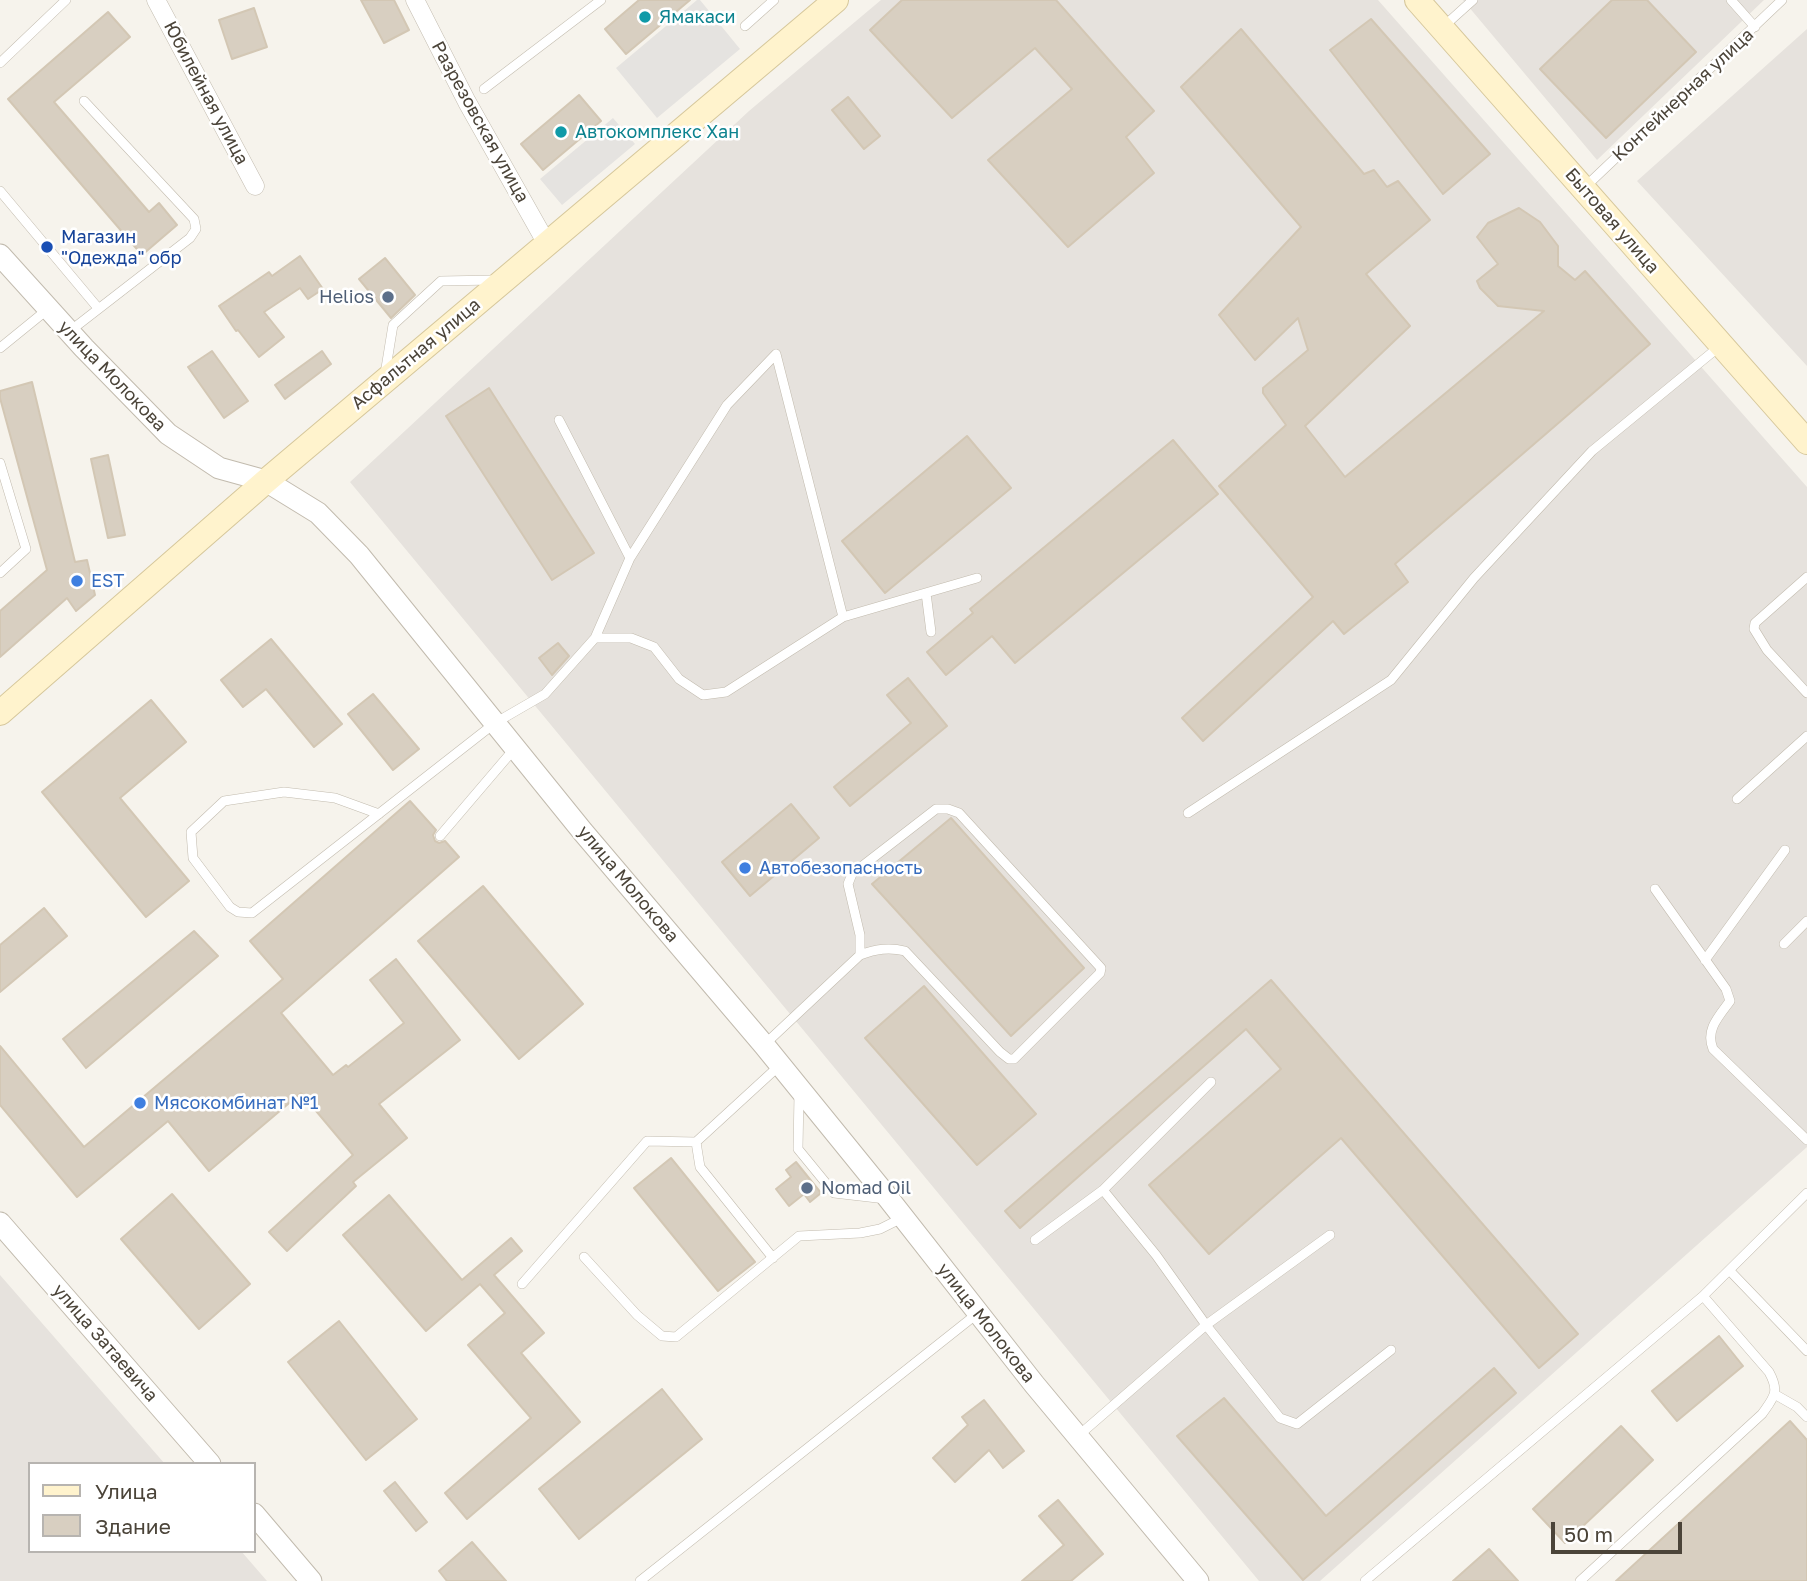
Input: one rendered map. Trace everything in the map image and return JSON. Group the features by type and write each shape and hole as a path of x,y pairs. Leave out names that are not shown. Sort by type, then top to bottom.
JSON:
{"main road":[{"name":"Асфальтная улица","path":"0,713 266,481 836,0"},
{"name":"Бытовая улица","path":"1417,0 1807,442"}],"street":[{"name":"Юбилейная улица","path":"156,0 255,186"},
{"name":"Разрезовская улица","path":"415,0 467,102 547,244"},
{"name":"улица Молокова","path":"0,255 69,332 168,434 219,468 266,481 318,513 359,555 514,748 890,1199 978,1313 1198,1581"},
{"name":"улица Затаевича","path":"0,1223 208,1462"},
{"path":"256,1516 307,1577"}],"lane":[{"path":"484,89 601,0"},
{"path":"745,26 774,0"},
{"path":"1441,28 1473,0"},
{"path":"1731,0 1755,27"},
{"name":"Контейнерная улица","path":"1583,189 1783,0"},
{"path":"0,63 61,2"},
{"path":"69,332 190,238 196,229 194,219 84,101"},
{"path":"0,191 98,308"},
{"path":"384,382 393,325 440,281 503,281"},
{"path":"0,348 48,309"},
{"path":"1188,813 1391,680 1474,578 1592,451 1721,345"},
{"path":"379,814 335,798 284,792 224,801 191,832 193,858 230,907 238,912 252,913 379,814 495,723 545,694 595,638 630,558 727,405 776,354 843,617"},
{"path":"559,420 630,558"},
{"path":"0,463 26,549 0,573"},
{"path":"1807,577 1755,624 1754,629 1767,650 1807,693"},
{"path":"595,638 631,638 654,647 679,679 703,695 726,692 843,617 977,578"},
{"path":"926,593 931,632"},
{"path":"1737,799 1807,736"},
{"path":"440,836 514,748"},
{"path":"764,1045 860,955 885,948 905,950 1009,1059 1018,1055 1100,973 1101,968 959,813 948,809 936,809 852,874 848,884 860,935 860,955"},
{"path":"1705,960 1785,850"},
{"path":"1655,888 1726,989 1730,1001 1712,1027 1709,1041 1713,1049 1807,1140"},
{"path":"1784,944 1807,921"},
{"path":"522,1284 647,1141 696,1142 780,1065"},
{"path":"1035,1240 1104,1189 1211,1082"},
{"path":"800,1089 797,1149 834,1193 890,1199"},
{"path":"1798,1131 1807,1124"},
{"path":"696,1142 700,1167 773,1258"},
{"path":"1104,1189 1280,1418 1297,1424 1391,1350"},
{"path":"1365,1581 1703,1296 1807,1193"},
{"path":"583,1257 637,1315 668,1338 683,1333 799,1237 860,1233 880,1229 903,1217"},
{"path":"1078,1436 1206,1325 1330,1235"},
{"path":"1730,1271 1807,1351"},
{"path":"1580,1581 1762,1414 1776,1395 1775,1382 1769,1372 1703,1296"},
{"path":"640,1581 978,1313"},
{"path":"1776,1395 1797,1407 1807,1417"}],"shaded area":[{"path":"700,0 740,49 657,118 616,68"},
{"path":"881,0 1378,0 1807,487 1807,1147 1320,1581 1259,1581 350,482 749,111"},
{"path":"1463,0 1764,0 1597,160"},
{"path":"1807,29 1807,366 1637,181"},
{"path":"613,118 635,144 562,205 540,179"},
{"path":"0,1275 163,1462 28,1462 28,1553 243,1553 267,1581 0,1581"}],"building":[{"path":"361,0 394,0 409,30 384,43"},
{"name":"Ямакаси","path":"639,0 690,0 626,54 605,29"},
{"path":"902,0 1056,0 1154,111 1126,137 1154,173 1068,247 988,160 1072,89 1035,48 952,118 870,30"},
{"path":"1612,0 1647,0 1696,52 1606,138 1540,69"},
{"path":"254,8 267,47 232,59 219,20"},
{"path":"108,12 130,37 54,102 149,212 159,203 177,225 142,255 8,99"},
{"path":"1371,19 1490,154 1443,194 1330,50"},
{"path":"1241,29 1364,174 1374,170 1387,187 1398,181 1430,220 1366,274 1410,326 1305,426 1345,477 1544,311 1498,306 1480,288 1477,281 1498,264 1477,237 1488,223 1519,208 1540,222 1558,246 1558,266 1575,280 1585,271 1650,344 1395,564 1408,582 1344,634 1333,621 1203,741 1182,718 1313,597 1219,486 1286,425 1263,393 1263,388 1308,350 1298,318 1255,360 1219,315 1301,227 1181,87"},
{"name":"Автокомплекс Хан","path":"579,95 601,121 543,170 521,144"},
{"path":"848,97 880,136 864,149 832,110"},
{"path":"300,256 323,289 308,299 300,288 264,312 284,337 259,357 219,306 269,272 272,276"},
{"path":"385,258 415,295 391,318 359,279"},
{"path":"212,351 248,401 224,418 188,367"},
{"path":"322,351 331,364 285,399 275,385"},
{"path":"32,382 75,562 87,560 95,595 76,611 67,598 0,657 0,611 47,570 0,398 0,391"},
{"path":"489,388 594,553 552,580 446,416"},
{"path":"967,436 1011,488 885,593 842,541"},
{"path":"1173,440 1218,494 1015,663 992,636 946,675 927,652 973,613 970,609"},
{"path":"108,455 125,535 108,538 91,459"},
{"path":"271,639 342,724 314,747 266,689 243,707 221,680"},
{"path":"558,643 569,656 552,675 539,658"},
{"path":"908,678 947,726 850,806 834,787 911,723 887,695"},
{"path":"373,694 419,749 393,770 348,714"},
{"path":"151,700 186,742 120,798 189,881 146,917 42,792"},
{"path":"410,801 436,830 433,835 435,841 445,841 459,857 281,1013 333,1075 346,1065 348,1067 404,1023 370,980 396,959 460,1040 379,1104 407,1138 353,1182 356,1186 287,1251 269,1232 353,1155 301,1093 209,1171 168,1121 77,1197 0,1105 0,1046 84,1147 283,979 250,941"},
{"path":"791,804 819,838 750,896 722,862"},
{"path":"951,818 1084,968 1011,1036 872,884"},
{"path":"483,886 583,1004 519,1059 418,941"},
{"path":"44,908 67,936 0,992 0,945"},
{"path":"194,931 218,956 86,1068 63,1039"},
{"path":"1271,980 1578,1334 1539,1368 1341,1138 1209,1254 1149,1185 1281,1069 1246,1029 1020,1228 1005,1211"},
{"path":"924,986 1036,1114 977,1165 865,1038"},
{"path":"671,1158 755,1262 718,1291 634,1188"},
{"path":"796,1162 821,1193 810,1202 804,1194 789,1206 776,1189 791,1177 786,1170"},
{"path":"172,1194 250,1284 199,1329 121,1239"},
{"path":"389,1195 462,1280 511,1238 522,1251 494,1275 544,1333 521,1353 580,1422 467,1519 445,1493 531,1418 468,1345 505,1313 480,1284 426,1331 343,1235"},
{"path":"339,1321 417,1419 366,1460 288,1362"},
{"path":"1719,1336 1743,1366 1677,1421 1652,1391"},
{"path":"1494,1368 1516,1393 1303,1580 1177,1436 1224,1398 1326,1516"},
{"path":"662,1389 702,1439 579,1539 539,1489"},
{"path":"984,1400 1024,1451 1003,1468 989,1450 955,1482 933,1458 968,1425 962,1417"},
{"path":"1790,1421 1807,1440 1807,1581 1616,1581"},
{"path":"1621,1426 1653,1460 1565,1543 1533,1509"},
{"path":"395,1482 427,1522 416,1531 384,1491"},
{"path":"1058,1500 1103,1554 1071,1581 1022,1581 1064,1545 1039,1516"},
{"path":"472,1542 506,1581 447,1581 439,1571"},
{"path":"1489,1549 1518,1581 1453,1581"}],"place":[{"name":"Ямакаси","path":"645,17"},
{"name":"Автокомплекс Хан","path":"561,132"},
{"name":"Магазин \"Одежда\" обр","path":"47,247"},
{"name":"Helios","path":"388,297"},
{"name":"EST","path":"77,581"},
{"name":"Автобезопасность","path":"745,868"},
{"name":"Мясокомбинат №1","path":"140,1103"},
{"name":"Nomad Oil","path":"807,1188"}]}
